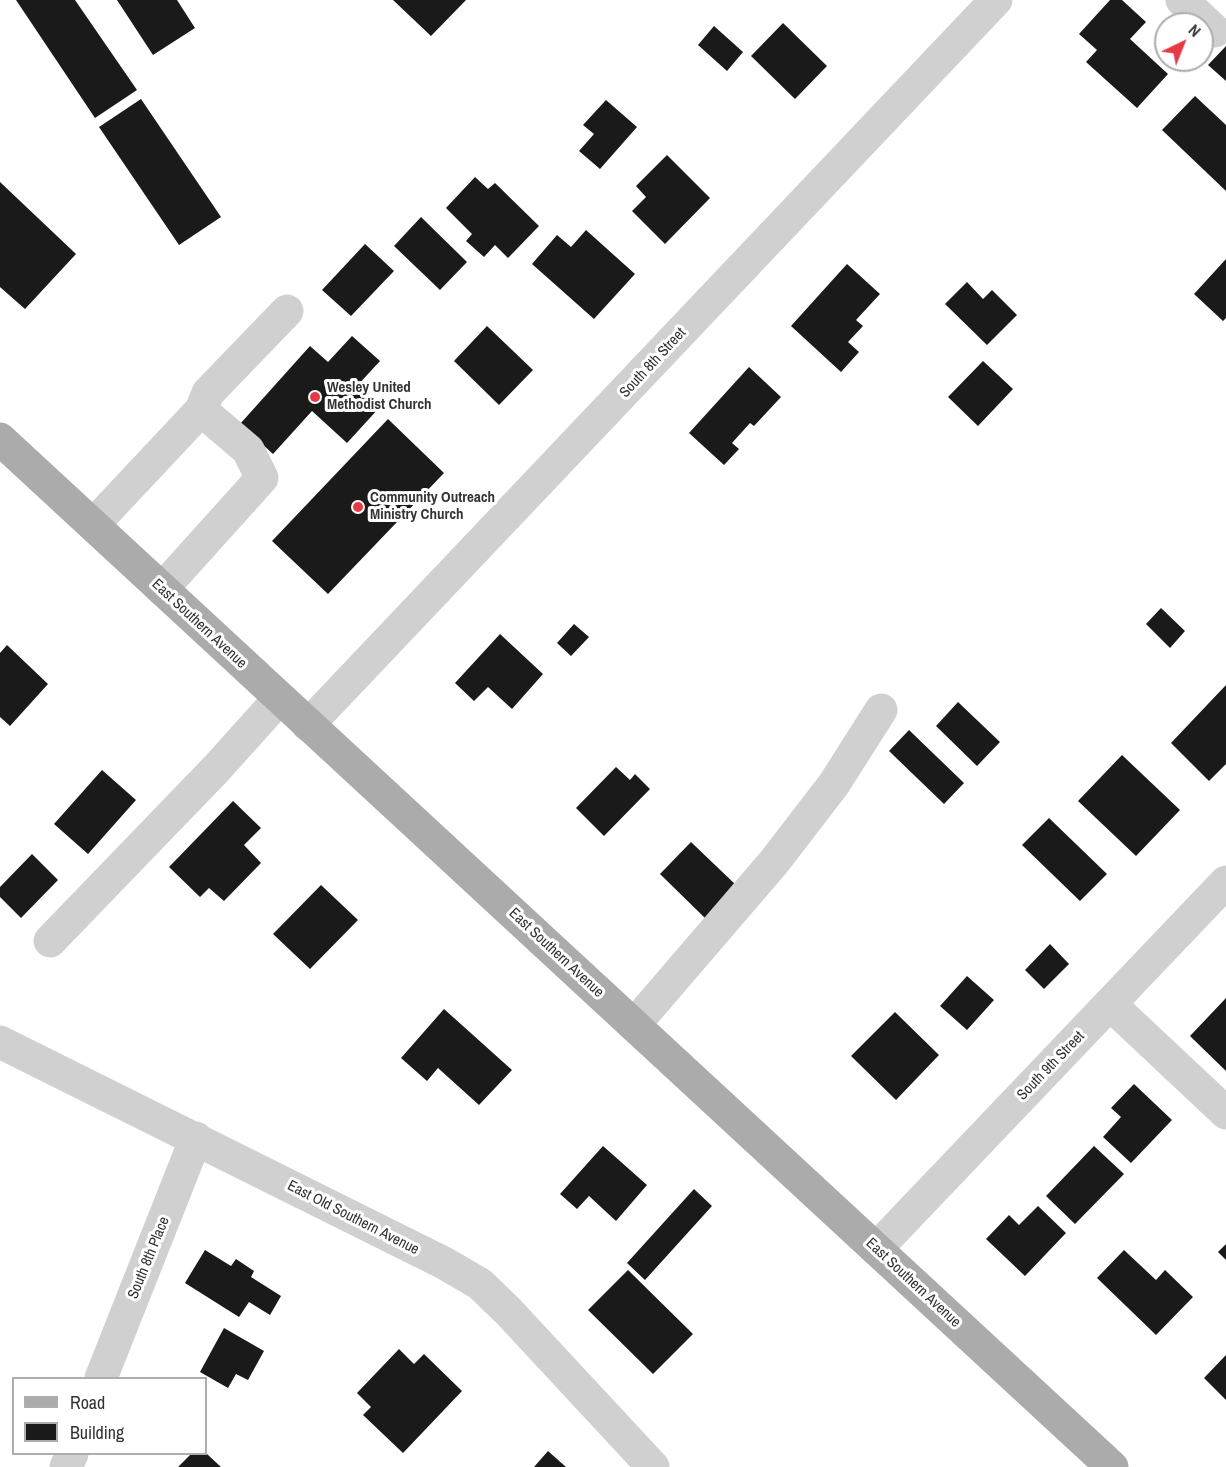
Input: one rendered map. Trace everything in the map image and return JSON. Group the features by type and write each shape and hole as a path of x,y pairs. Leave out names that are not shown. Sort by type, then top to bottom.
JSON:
{"main road":[{"name":"East Southern Avenue","path":"0,439 1112,1467"}],"street":[{"name":"South 8th Street","path":"308,725 996,0"},
{"path":"1182,0 1215,31"},
{"path":"93,525 201,410 208,393 286,311"},
{"path":"162,589 262,478 248,450 201,410"},
{"path":"50,941 216,769 279,699"},
{"path":"634,1025 774,862 834,784 881,710"},
{"name":"South 9th Street","path":"876,1249 1226,882"},
{"path":"1110,1004 1226,1113"},
{"name":"East Old Southern Avenue","path":"0,1042 444,1263 480,1284 653,1467"},
{"name":"South 8th Place","path":"101,1377 196,1138"}],"building":[{"path":"16,0 75,0 137,90 95,118"},
{"path":"117,0 177,0 195,28 153,55"},
{"path":"393,0 466,0 431,36"},
{"path":"1110,0 1122,0 1146,22 1130,39 1154,61 1154,72 1168,74 1137,108 1086,62 1097,50 1079,34"},
{"path":"783,23 827,66 795,99 751,56"},
{"path":"714,26 743,52 727,71 698,45"},
{"path":"1226,46 1226,81 1214,70 1214,59"},
{"path":"1195,96 1226,125 1226,191 1162,130"},
{"path":"141,99 221,217 179,245 99,127"},
{"path":"606,100 637,127 600,169 579,151 594,134 583,125"},
{"path":"667,155 710,198 665,244 632,211 646,197 636,186"},
{"path":"475,177 488,189 495,183 539,226 508,258 495,245 484,257 466,241 472,234 446,208"},
{"path":"0,182 76,254 25,309 0,287"},
{"path":"421,217 467,262 440,290 394,246"},
{"path":"586,230 635,274 594,319 532,264 557,235 571,247"},
{"path":"365,244 394,271 351,316 322,290"},
{"path":"1226,259 1226,318 1223,321 1194,294"},
{"path":"847,264 880,294 856,320 863,326 848,342 859,352 841,372 791,326"},
{"path":"967,282 983,299 992,290 1017,315 987,345 945,304"},
{"path":"487,326 533,370 499,405 454,361"},
{"name":"Wesley United Methodist Church","path":"352,336 380,361 356,387 379,408 347,443 312,411 273,454 240,424 310,346 328,362"},
{"path":"983,361 1013,389 978,426 948,397"},
{"path":"749,367 781,397 754,426 750,423 732,443 739,449 724,465 689,433"},
{"name":"Community Outreach Ministry Church","path":"388,419 444,473 328,594 272,541"},
{"path":"1161,608 1185,631 1170,648 1146,624"},
{"path":"574,624 589,637 571,656 557,643"},
{"path":"500,634 543,674 512,709 488,687 474,701 455,683"},
{"path":"7,645 48,684 10,726 0,717 0,653"},
{"path":"1226,685 1226,764 1209,781 1171,743"},
{"path":"958,702 1000,742 977,766 936,726"},
{"path":"909,730 964,783 944,804 889,751"},
{"path":"1122,755 1180,810 1136,856 1078,801"},
{"path":"616,767 630,780 635,774 650,789 604,836 576,808"},
{"path":"102,770 136,800 88,854 54,824"},
{"path":"233,801 261,828 244,845 261,863 224,901 209,888 200,897 169,867"},
{"path":"1049,818 1107,874 1080,901 1022,845"},
{"path":"691,842 737,886 706,919 660,874"},
{"path":"32,854 58,880 21,918 0,897 0,887"},
{"path":"321,885 358,920 310,969 273,934"},
{"path":"1050,944 1069,964 1044,989 1025,970"},
{"path":"967,976 994,1000 967,1030 940,1006"},
{"path":"1226,998 1226,1071 1190,1036"},
{"path":"444,1009 512,1070 479,1105 438,1068 427,1081 401,1058"},
{"path":"895,1012 939,1055 896,1100 851,1056"},
{"path":"1134,1084 1172,1120 1131,1163 1103,1137 1121,1117 1111,1108"},
{"path":"603,1146 647,1185 616,1221 589,1196 577,1209 560,1194"},
{"path":"1094,1146 1124,1174 1075,1224 1046,1196"},
{"path":"694,1189 712,1206 645,1280 627,1263"},
{"path":"1038,1206 1066,1233 1025,1276 986,1239 1009,1215 1019,1225"},
{"path":"1226,1244 1226,1260 1218,1252"},
{"path":"205,1250 231,1266 236,1259 254,1271 251,1277 281,1296 270,1315 249,1302 239,1317 185,1283"},
{"path":"1124,1250 1156,1280 1165,1270 1193,1297 1156,1335 1097,1278"},
{"path":"628,1270 693,1334 653,1374 588,1310"},
{"path":"224,1328 264,1351 248,1380 236,1374 228,1388 200,1372"},
{"path":"399,1349 414,1364 424,1354 462,1391 403,1453 363,1415 371,1407 357,1393"},
{"path":"1226,1355 1226,1400 1204,1378"},
{"path":"548,1451 566,1467 534,1467"},
{"path":"207,1454 221,1467 178,1467 190,1455"}],"place":[{"name":"Wesley United Methodist Church","path":"315,397"},
{"name":"Community Outreach Ministry Church","path":"358,507"}]}
